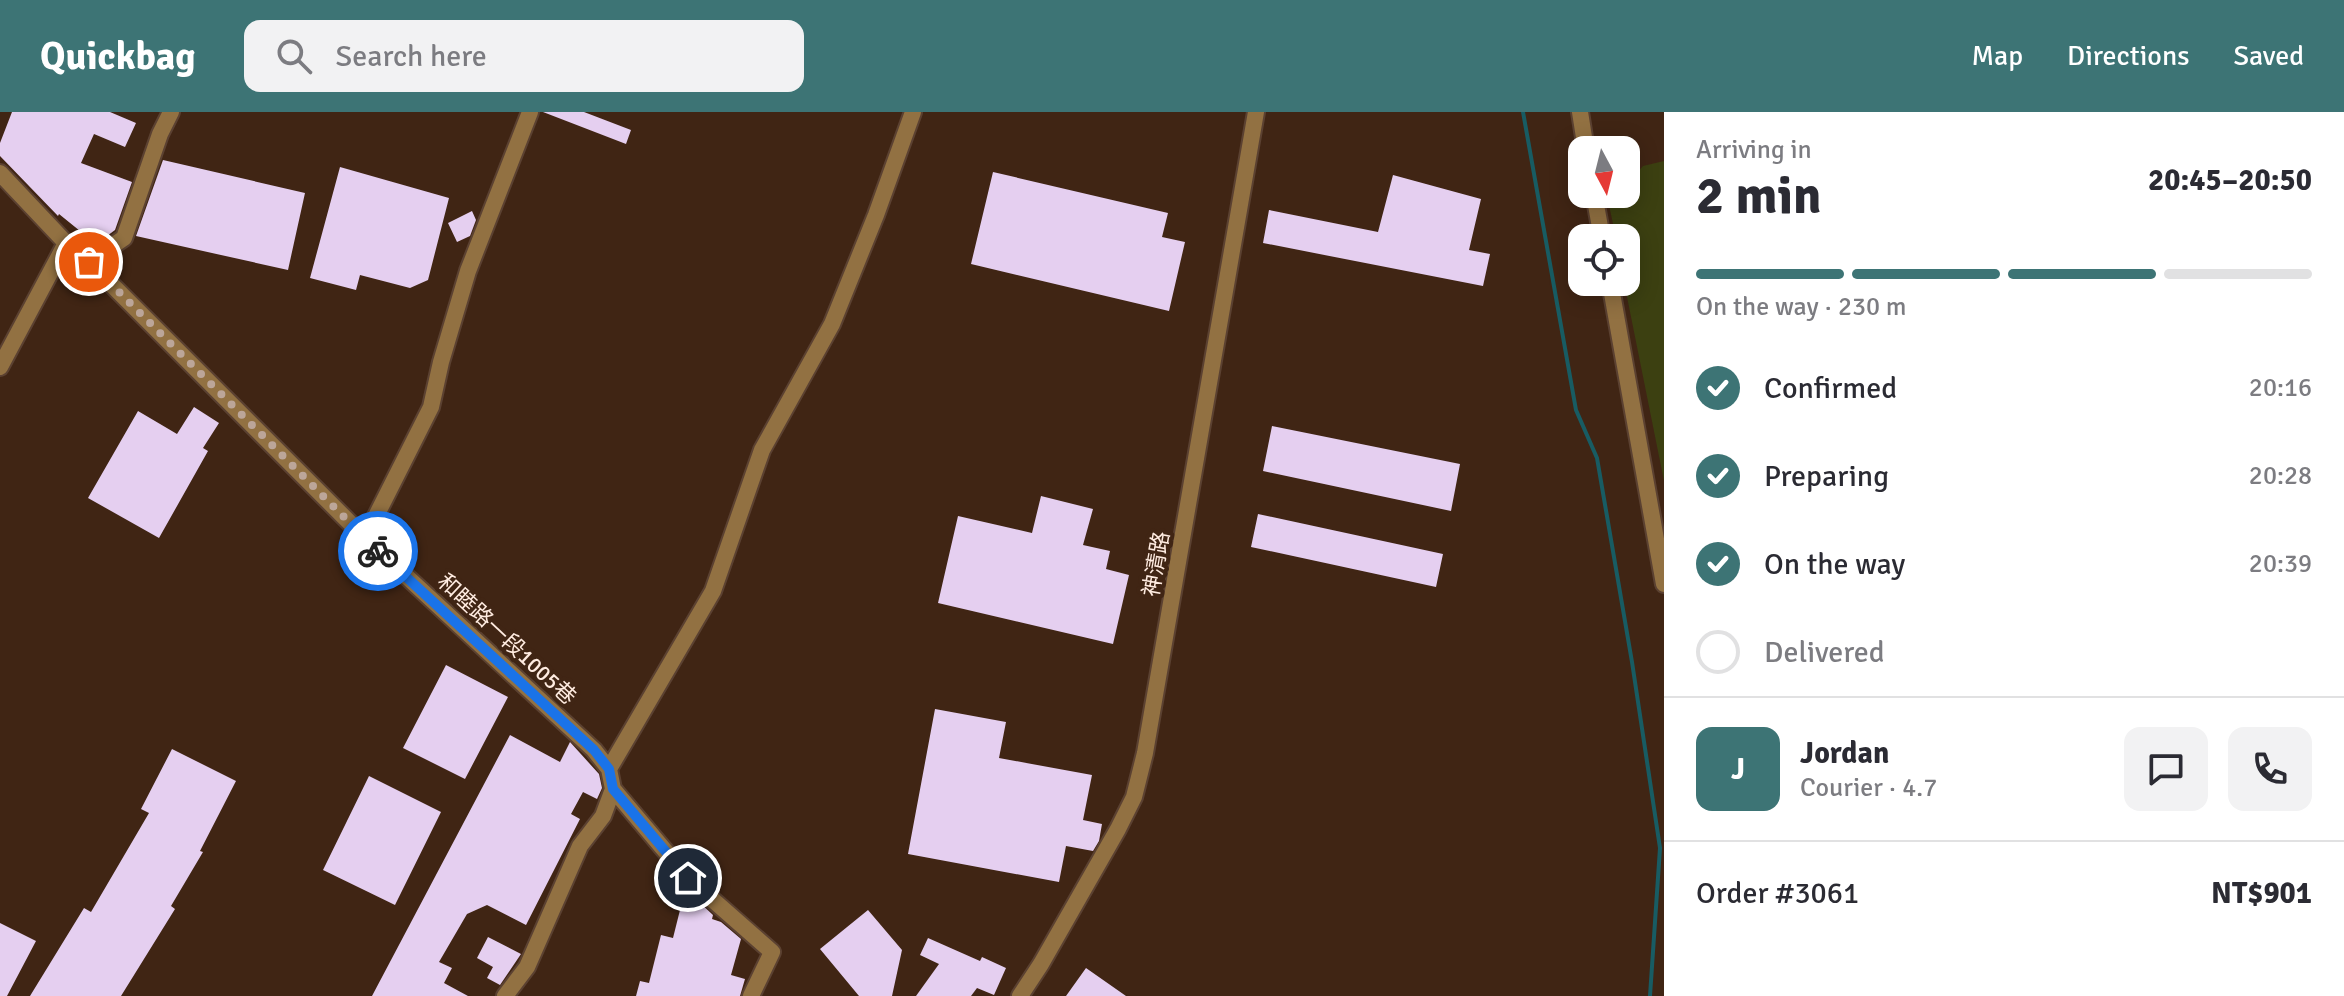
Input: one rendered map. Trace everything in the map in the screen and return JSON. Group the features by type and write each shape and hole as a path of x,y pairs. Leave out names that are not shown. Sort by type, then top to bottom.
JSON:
{"street":[{"path":"89,262 124,238 160,134 171,112"},
{"path":"365,538 431,407 468,271 530,112"},
{"path":"751,996 772,952 688,878 613,789 609,769 713,591 762,450 832,324 913,112"},
{"name":"神清路","path":"1020,996 1134,797 1151,722 1256,112"},
{"path":"1580,112 1584,136"},
{"name":"和睦路一段1005巷","path":"0,173 66,243 89,262 365,538 594,750 609,769"},
{"path":"0,367 66,243"},
{"path":"1613,296 1664,584"},
{"path":"505,996 527,967 580,846 603,816 613,789"}],"green space":[{"path":"1664,161 1664,481 1627,296 1640,296 1640,224 1613,224 1610,208 1640,208 1640,169"}],"building":[{"path":"12,112 110,112 136,123 125,147 94,134 81,163 132,182 115,230 96,244 58,216 0,156 0,143"},
{"path":"543,112 584,112 631,130 626,144"},
{"path":"163,160 305,193 288,270 136,236"},
{"path":"340,167 449,198 428,280 410,288 360,275 356,290 310,278"},
{"path":"993,172 1168,213 1162,237 1185,242 1169,311 971,264"},
{"path":"1393,175 1481,199 1469,250 1490,254 1483,286 1263,243 1269,210 1378,232"},
{"path":"472,211 476,220 470,236 457,242 448,223"},
{"path":"194,407 219,423 203,448 208,451 159,538 88,498 138,411 177,434"},
{"path":"1272,426 1460,464 1451,511 1263,471"},
{"path":"1041,496 1093,509 1083,545 1110,551 1106,569 1129,575 1113,644 938,603 958,516 1032,533"},
{"path":"1258,514 1443,554 1436,587 1251,547"},
{"path":"446,665 508,697 465,779 403,748"},
{"path":"935,709 1006,722 999,758 1092,775 1083,820 1102,824 1099,841 1093,851 1066,846 1059,882 908,854"},
{"path":"510,735 560,762 570,742 599,774 602,788 597,799 583,792 571,814 580,819 526,925 487,905 467,914 439,962 452,968 444,983 468,996 372,996"},
{"path":"172,749 236,781 200,851 203,852 171,906 175,909 121,996 30,996 84,908 91,912 149,813 141,809"},
{"path":"369,776 441,812 395,905 323,870"},
{"path":"683,898 699,902 713,915 712,919 721,922 741,939 731,975 745,979 740,996 636,996 640,981 649,983 661,935 673,938"},
{"path":"868,910 902,950 892,996 859,996 820,949"},
{"path":"0,923 36,941 7,996 0,996"},
{"path":"488,937 521,954 500,985 487,978 493,967 477,958"},
{"path":"928,938 980,961 982,957 1006,968 994,995 977,988 971,996 916,996 939,964 920,955"},
{"path":"1086,968 1126,996 1066,996"}],"waterway":[{"path":"1523,112 1576,410 1597,458 1660,848 1650,996"}],"way so far":[{"path":"89,262 378,551"}],"route":[{"path":"378,551 594,750 609,769 613,789 688,878"}]}
